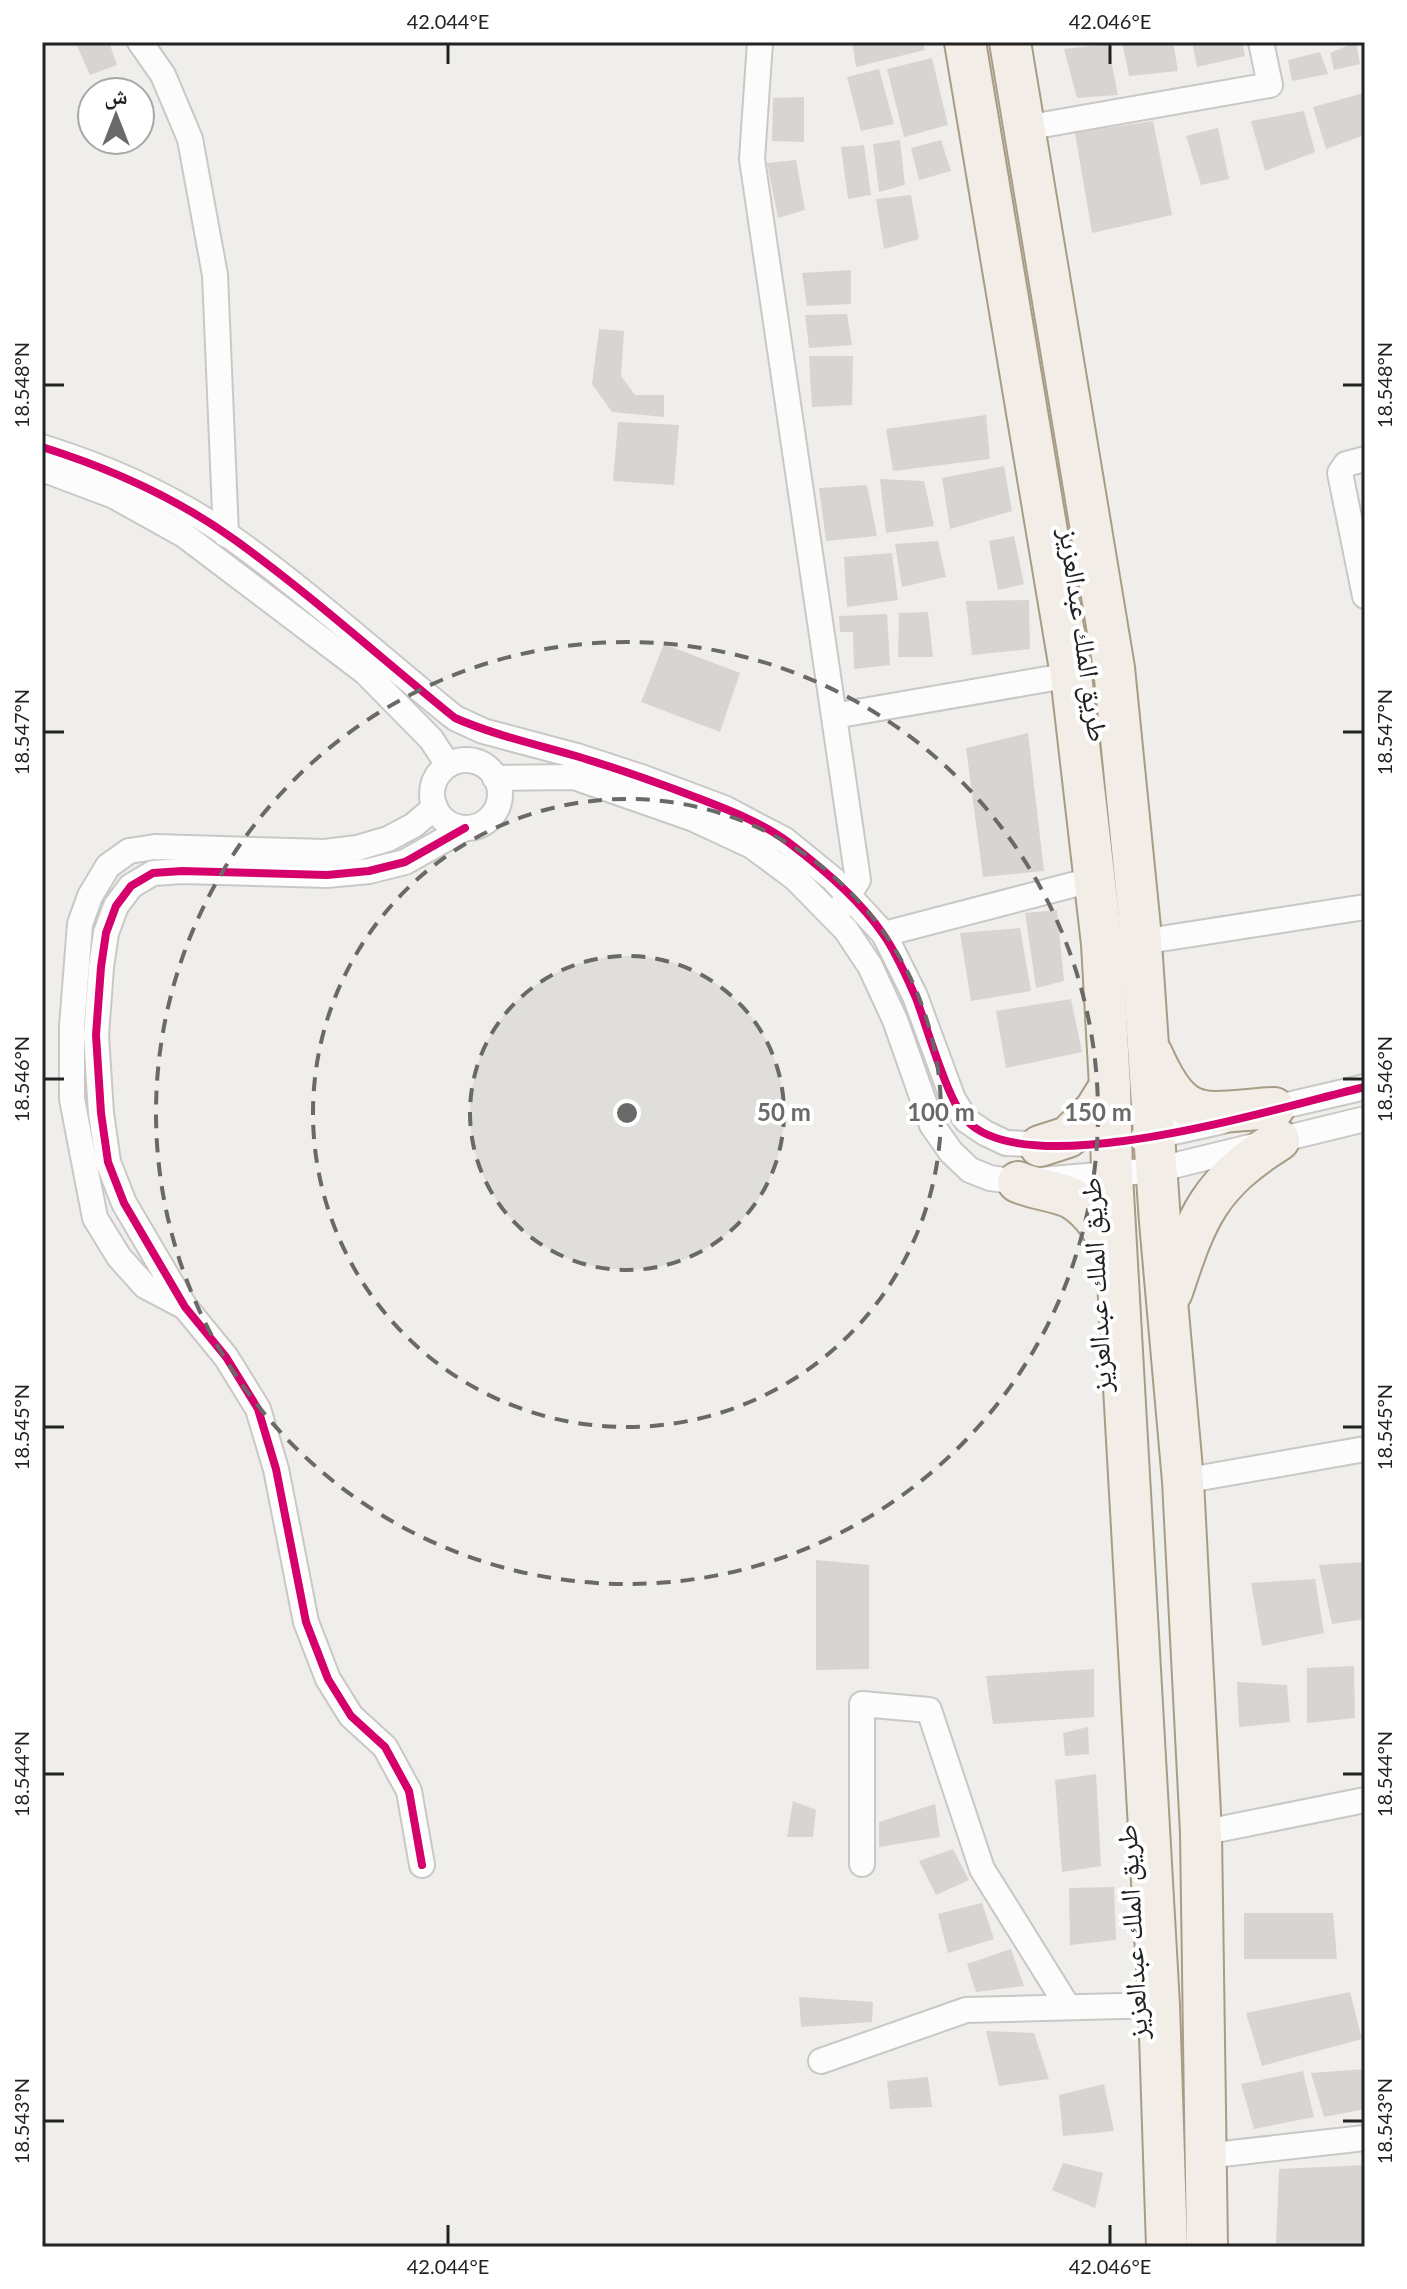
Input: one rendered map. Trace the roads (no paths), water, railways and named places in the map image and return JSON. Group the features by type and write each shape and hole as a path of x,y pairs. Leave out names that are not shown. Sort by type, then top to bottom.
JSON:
{"main road":[{"name":"طريق الملك عبدالعزيز","path":"965,42 1071,675 1102,944 1116,1255 1159,2005 1167,2247"},
{"name":"طريق الملك عبدالعزيز","path":"1010,42 1114,668 1141,942 1155,1154 1183,1481 1201,1833 1207,2247"},
{"path":"1148,1044 1168,1088 1193,1110 1276,1124"},
{"path":"1040,1146 1068,1137 1095,1110 1110,1086"},
{"path":"1167,1307 1199,1218 1214,1194 1276,1124"},
{"path":"1018,1182 1074,1199 1096,1221 1116,1255"}],"street":[{"path":"140,42 163,75 190,139 212,260 226,535"},
{"path":"760,42 752,159 858,880 834,918"},
{"path":"1025,128 1270,85 1261,42"},
{"path":"42,447 79,459 162,496 226,535 455,718 483,731 577,756 724,808 785,840 834,880 884,934 915,996 953,1099 966,1120 985,1133 1006,1143 1111,1159 1155,1154 1276,1124 1365,1119"},
{"path":"1365,459 1346,464 1340,473 1365,596"},
{"path":"42,469 114,496 184,535 365,672 431,739 448,765"},
{"path":"834,716 1071,675"},
{"path":"488,770 577,756"},
{"path":"465,828 444,820 435,807 432,791 434,781 448,765 469,761 488,770 574,777 694,819 752,846 795,878 846,930 870,966 895,1020 932,1125 944,1143 970,1170 990,1178 1018,1182 1111,1159 1155,1154 1276,1124 1365,1087"},
{"path":"422,1865 409,1791 385,1747 351,1716 328,1679 306,1622 276,1469 258,1409 226,1357 185,1307 124,1203 108,1162 96,1035 106,933 116,906 131,886 153,873 327,875 369,871 405,862 465,828 487,820 499,801 488,770"},
{"path":"185,1307 145,1286 119,1257 95,1218 91,1203 72,1099 76,956 80,924 90,896 108,866 129,851 155,847 325,852 357,848 388,839 414,825 435,807"},
{"path":"884,934 1095,879"},
{"path":"1141,942 1365,907"},
{"path":"1183,1481 1365,1449"},
{"path":"862,1864 862,1704 929,1710 982,1869 1068,2007"},
{"path":"1201,1833 1365,1800"},
{"path":"821,2061 966,2010 1159,2005"},
{"path":"1205,2156 1365,2138"}]}
